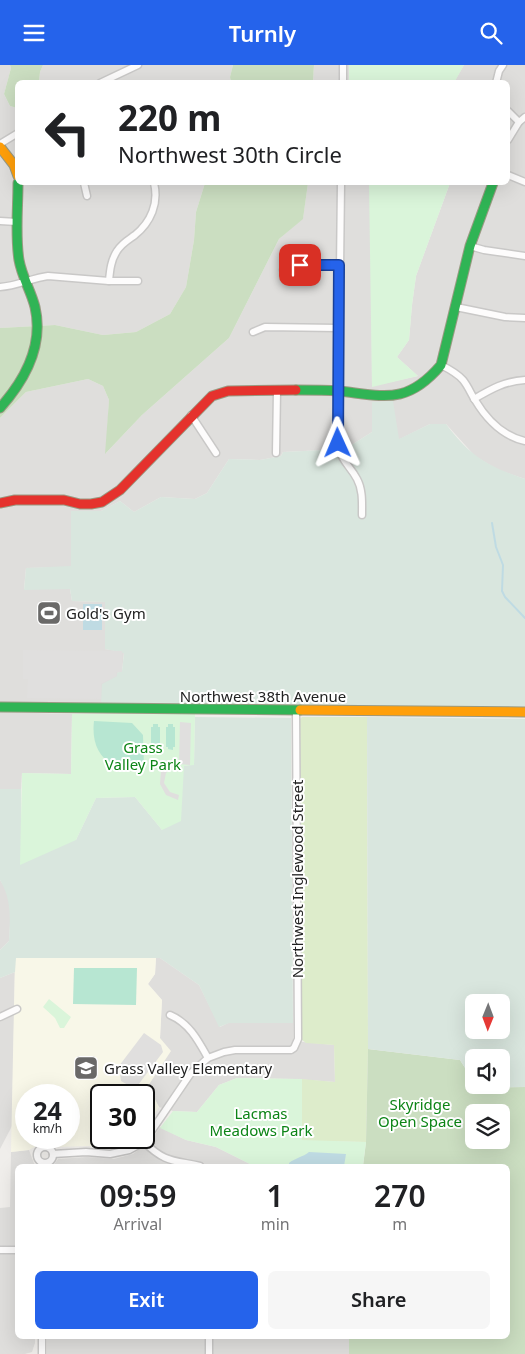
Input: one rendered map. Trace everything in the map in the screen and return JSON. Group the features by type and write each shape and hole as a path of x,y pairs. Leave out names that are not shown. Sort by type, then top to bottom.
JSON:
{"street":[{"path":"111,80 138,65"},
{"path":"343,65 343,80"},
{"path":"497,80 503,65"},
{"path":"510,113 518,122"},
{"path":"510,136 518,122 525,117"},
{"path":"15,135 0,145 15,168"},
{"path":"510,176 525,182"},
{"path":"0,408 13,395 24,378 32,362 37,340 36,309 24,281 17,249 18,185"},
{"path":"84,185 87,195"},
{"path":"108,281 112,261 117,251 124,242 134,236 144,226 152,214 156,200 154,185"},
{"path":"341,185 338,328 339,449 340,455 360,483 362,515"},
{"path":"0,503 15,500 64,500 80,504 102,502 120,490 191,415 212,396 228,391 338,391 372,396 398,395 418,388 432,377 441,365 470,246 492,185"},
{"path":"0,221 17,222"},
{"path":"470,246 484,250 525,255"},
{"path":"283,270 300,265 339,265"},
{"path":"0,287 12,286 24,281 48,276 108,281 138,281"},
{"path":"456,307 505,317 525,318"},
{"path":"253,332 265,327 338,328"},
{"path":"441,365 453,371 462,379 492,424 506,434 525,441"},
{"path":"474,399 498,385 511,381 525,380"},
{"path":"276,391 276,453"},
{"path":"191,415 216,453"},
{"name":"Northwest 38th Avenue","path":"0,707 525,712"},
{"name":"Northwest Inglewood Street","path":"208,1058 235,1050 291,1050 298,1039 296,710"},
{"path":"0,1017 17,1009"},
{"path":"155,1126 191,1073 208,1058 197,1038 181,1020 170,1015"},
{"path":"48,1147 53,1154 52,1159 45,1164 38,1158 38,1151 48,1147"},
{"path":"53,1154 86,1152 110,1154 131,1149"},
{"path":"152,1149 169,1161 188,1164"},
{"path":"0,1250 15,1250"},
{"path":"42,1339 42,1354"},
{"path":"209,1354 210,1339"}],"shaded area":[{"path":"0,65 10,65 11,68 4,94 10,106 15,107 15,185 204,185 196,212 194,240 186,287 170,314 136,332 103,335 55,325 0,328"},
{"path":"43,65 233,65 231,80 39,80"},
{"path":"314,65 349,65 349,80 313,80"},
{"path":"464,65 525,65 525,479 498,470 475,456 446,424 430,424 398,440 372,402 372,432 345,449 283,452 281,456 260,460 229,459 207,493 195,499 161,497 134,512 120,501 101,511 71,511 71,567 26,568 24,589 70,589 72,601 105,602 105,649 124,652 122,672 117,673 118,676 101,704 0,705 0,418 26,392 88,379 103,386 109,400 106,453 142,415 229,338 279,239 303,218 308,185 371,185 372,386 418,376 397,357 409,340 416,276 449,185 510,185 510,80 455,80"},
{"path":"393,401 399,439 430,424 446,424 463,444 480,459 525,479 525,707 101,704 102,684 122,671 124,653 105,649 105,602 72,601 70,589 24,590 26,568 71,566 71,511 101,511 120,501 134,512 161,497 195,499 207,493 229,459 260,460 281,456 283,452 345,449 372,432 372,402"},
{"path":"23,650 122,651 122,672 116,672 117,676 101,684 101,699 27,698 28,679 23,679"},
{"path":"0,712 72,714 71,774 22,773 21,789 0,789"},
{"path":"195,717 291,718 293,1023 229,1023 219,1027 199,985 160,958 16,958 15,972 0,978 0,950 9,941 10,917 7,895 0,880 0,789 21,789 21,834 76,840 96,798 135,797 162,830 184,766 194,764"},
{"path":"367,717 525,719 525,1087 510,1087 510,1049 465,1049 465,1068 460,1060 368,1049"},
{"path":"180,722 191,723 190,765 179,764"},
{"path":"170,763 173,766 166,773 164,783 170,792 179,795 178,800 166,795 160,784 161,771"},
{"path":"0,880 6,889 11,908 9,941 0,950"},
{"name":"Grass Valley Elementary","path":"15,958 156,958 155,974 148,984 162,1000 160,1038 171,1051 149,1084 90,1084 90,1146 80,1146 80,1084 15,1084 15,1149 31,1149 11,1152"},
{"path":"156,958 160,958 199,985 220,1027 228,1023 293,1023 293,1041 334,1045 335,1082 237,1078 219,1085 197,1112 173,1111 159,1107 155,1099 155,1084 148,1084 160,1038 162,1000 148,984 155,974"},
{"path":"15,972 12,1126 0,1149 0,978"},
{"path":"144,1033 161,1045 163,1052 139,1084 126,1084 121,1081 119,1066"},
{"name":"Grass Valley Elementary","path":"155,1099 159,1107 155,1113"},
{"path":"160,1127 186,1140 216,1147 250,1164 54,1164 58,1159 87,1157 114,1159 133,1154 140,1149 155,1149 155,1135"},
{"path":"29,1150 34,1164 15,1164 15,1339 35,1339 32,1352 25,1354 0,1354 0,1208 10,1207 11,1152"},
{"path":"47,1339 349,1339 349,1354 47,1354"}],"green space":[{"path":"10,65 43,65 39,80 15,80 15,107 10,106 4,94 11,68"},
{"path":"233,65 314,65 313,80 231,80"},
{"path":"349,65 464,65 456,80 349,80"},
{"path":"204,185 308,185 303,219 279,239 229,338 142,415 105,454 109,400 103,386 88,379 26,392 0,418 0,328 55,325 103,335 136,332 170,314 186,287 194,240 196,212"},
{"path":"369,185 449,185 416,276 409,340 397,357 418,376 372,387"},
{"name":"Grass Valley Park","path":"72,714 195,714 194,765 184,766 181,821 162,830 135,797 96,798 76,840 20,865 22,773 71,774"},
{"path":"302,717 367,717 368,1048 366,1142 302,1141 302,1079 335,1082 334,1045 306,1043 301,1039 300,719"},
{"path":"94,721 132,723 143,735 144,768 132,769 121,767 105,759 95,743"},
{"path":"153,724 158,724 158,727 160,727 160,746 158,749 153,749 151,746 151,727 153,727"},
{"path":"168,724 173,724 173,727 175,727 175,747 173,747 173,750 166,747 166,727 168,727"},
{"path":"74,968 137,968 136,1005 73,1004"},
{"path":"49,999 71,1017 64,1028 60,1028 55,1018 43,1007"},
{"name":"Skyridge Open Space","path":"368,1049 460,1060 465,1068 465,1094 510,1094 510,1087 525,1087 525,1354 349,1354 349,1339 510,1339 510,1164 363,1164 366,1142"},
{"name":"Lacmas Meadows Park","path":"237,1078 302,1079 302,1140 366,1142 363,1164 250,1164 216,1147 186,1140 160,1128 173,1111 197,1112 219,1085"}],"water":[{"path":"83,604 102,604 102,630 83,630"},
{"path":"309,1152 346,1154 344,1164 289,1164 291,1161"}],"waterway":[{"path":"492,523 496,547 503,565 502,591 505,597 525,618"}],"traffic: fast":[{"path":"0,408 24,374 30,362 37,335 35,307 19,260 17,231 18,185"},
{"path":"296,390 339,391 383,396 406,392 429,378 441,365 470,246 492,185"},
{"path":"0,707 300,710"}],"traffic: slow":[{"path":"0,147 15,168"},
{"path":"300,710 525,712"}],"traffic: jam":[{"path":"0,503 15,500 64,500 80,504 102,502 120,490 212,396 228,391 296,390"}],"place":[{"name":"Gold's Gym","path":"49,613"},
{"name":"Grass Valley Elementary","path":"86,1068"}],"route":[{"path":"300,265 339,265 338,443"}]}
